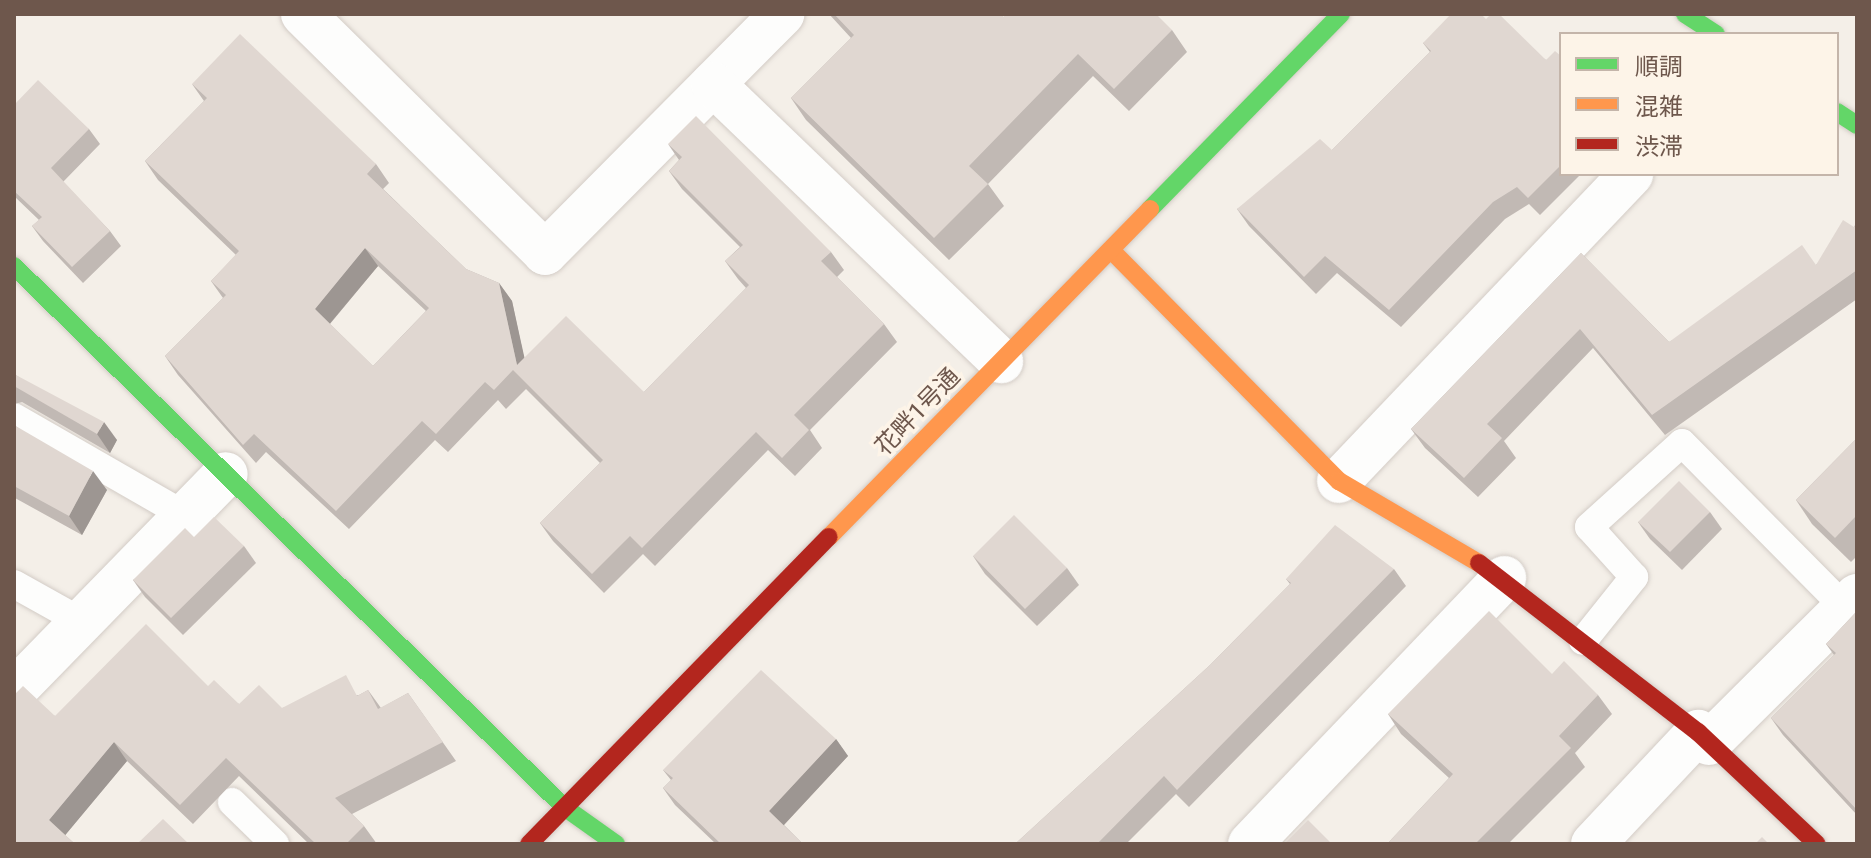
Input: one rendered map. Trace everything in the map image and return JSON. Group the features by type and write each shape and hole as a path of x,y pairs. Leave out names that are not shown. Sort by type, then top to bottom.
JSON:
{"street":[{"path":"303,14 545,253 782,14"},
{"name":"花畔1号通","path":"529,844 1341,14"},
{"path":"1685,14 1713,32"},
{"path":"713,84 1001,361"},
{"path":"1839,113 1857,125"},
{"path":"1339,481 1629,176"},
{"path":"1111,250 1339,481 1504,578 1703,738 1817,844"},
{"path":"14,266 564,807 616,844"},
{"path":"14,691 226,474"},
{"path":"1250,844 1504,578"},
{"path":"1593,844 1851,602"}],"lane":[{"path":"14,417 186,516"},
{"path":"1583,641 1634,577 1589,527 1682,443 1851,602"},
{"path":"14,584 82,622"},
{"path":"232,802 275,844"}],"building":[{"path":"834,14 1000,14 1003,17 1006,14 1156,14 1172,30 1114,89 1078,54 969,166 988,184 934,238 791,98 854,35"},
{"path":"1451,14 1481,14 1486,19 1491,14 1499,14 1546,60 1555,51 1559,54 1559,167 1528,198 1517,187 1493,202 1389,310 1325,256 1304,277 1237,209 1320,139 1332,150 1431,51 1423,43"},
{"path":"240,34 376,164 367,174 466,269 499,283 517,365 566,316 644,392 749,285 725,261 743,245 669,171 682,157 668,144 696,116 831,252 821,261 884,324 794,415 809,430 782,458 756,432 642,548 630,536 592,574 540,523 603,460 513,370 494,390 485,382 436,434 422,421 336,511 254,434 243,445 165,356 226,295 211,281 239,251 145,161 207,98 192,84","holes":["365,248 429,308 373,366 315,309"]},
{"path":"38,80 89,129 51,168 110,231 72,267 32,226 42,217 14,191 14,105"},
{"path":"1843,220 1854,227 1857,222 1857,270 1652,415 1580,329 1487,424 1502,438 1464,478 1411,429 1581,253 1669,342 1802,245 1816,265"},
{"path":"14,374 104,422 97,434 14,386"},
{"path":"14,425 93,471 69,516 14,486"},
{"path":"1857,438 1857,515 1835,538 1796,500"},
{"path":"1679,481 1710,512 1670,552 1638,522"},
{"path":"1014,515 1067,568 1025,609 973,556"},
{"path":"214,517 244,546 171,618 133,580 185,528 194,537"},
{"path":"1335,525 1394,569 1177,790 1164,776 1097,844 1015,844 1210,665 1291,583 1286,579"},
{"path":"1489,611 1552,674 1564,661 1598,695 1559,736 1571,748 1475,844 1387,844 1453,774 1388,714"},
{"path":"1857,611 1857,810 1771,718 1836,653 1826,644"},
{"path":"146,624 208,686 214,680 239,704 259,685 282,708 346,675 357,696 368,690 378,709 408,693 443,742 335,798 364,826 346,844 316,844 226,758 180,805 114,742 49,820 75,844 17,844 14,841 14,695 23,686 55,716"},
{"path":"761,670 836,739 769,811 803,844 721,844 663,788 673,778 663,770"},
{"path":"163,819 189,844 137,844"},
{"path":"1308,820 1332,844 1284,844"},
{"path":"1762,837 1769,844 1755,844"}],"traffic: fast":[{"path":"1150,209 1341,14"},
{"path":"1685,14 1713,32"},
{"path":"1839,113 1857,125"},
{"path":"14,266 564,807 616,844"}],"traffic: slow":[{"path":"829,537 1150,209"},
{"path":"1111,250 1339,481 1479,563"}],"traffic: jam":[{"path":"529,844 829,537"},
{"path":"1479,563 1698,732 1817,844"}]}
